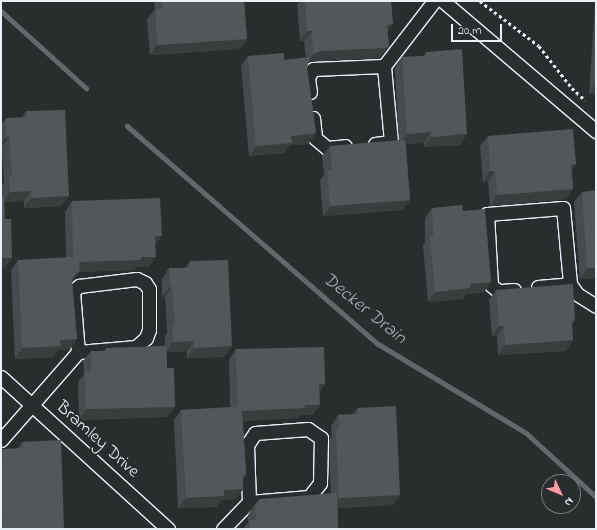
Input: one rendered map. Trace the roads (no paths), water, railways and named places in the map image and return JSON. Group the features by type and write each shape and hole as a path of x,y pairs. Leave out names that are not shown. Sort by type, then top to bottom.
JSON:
{"street":[{"path":"384,66 313,70 308,77 315,138 327,148 391,142 384,66 434,1"},
{"path":"443,1 596,131"},
{"path":"570,284 498,291 491,285 487,214 563,208 570,284 578,294 596,306"},
{"path":"1,440 78,352 136,346 146,338 149,330 149,289 145,283 137,279 79,286 73,291 78,352"},
{"name":"Bramley Drive","path":"1,377 168,529"},
{"path":"223,529 249,502 309,497 320,483 321,438 308,429 255,433 247,445 249,502"}],"waterway":[{"name":"Decker Drain","path":"1,11 86,88"},
{"name":"Decker Drain","path":"127,126 378,344 526,433 596,497"}]}
